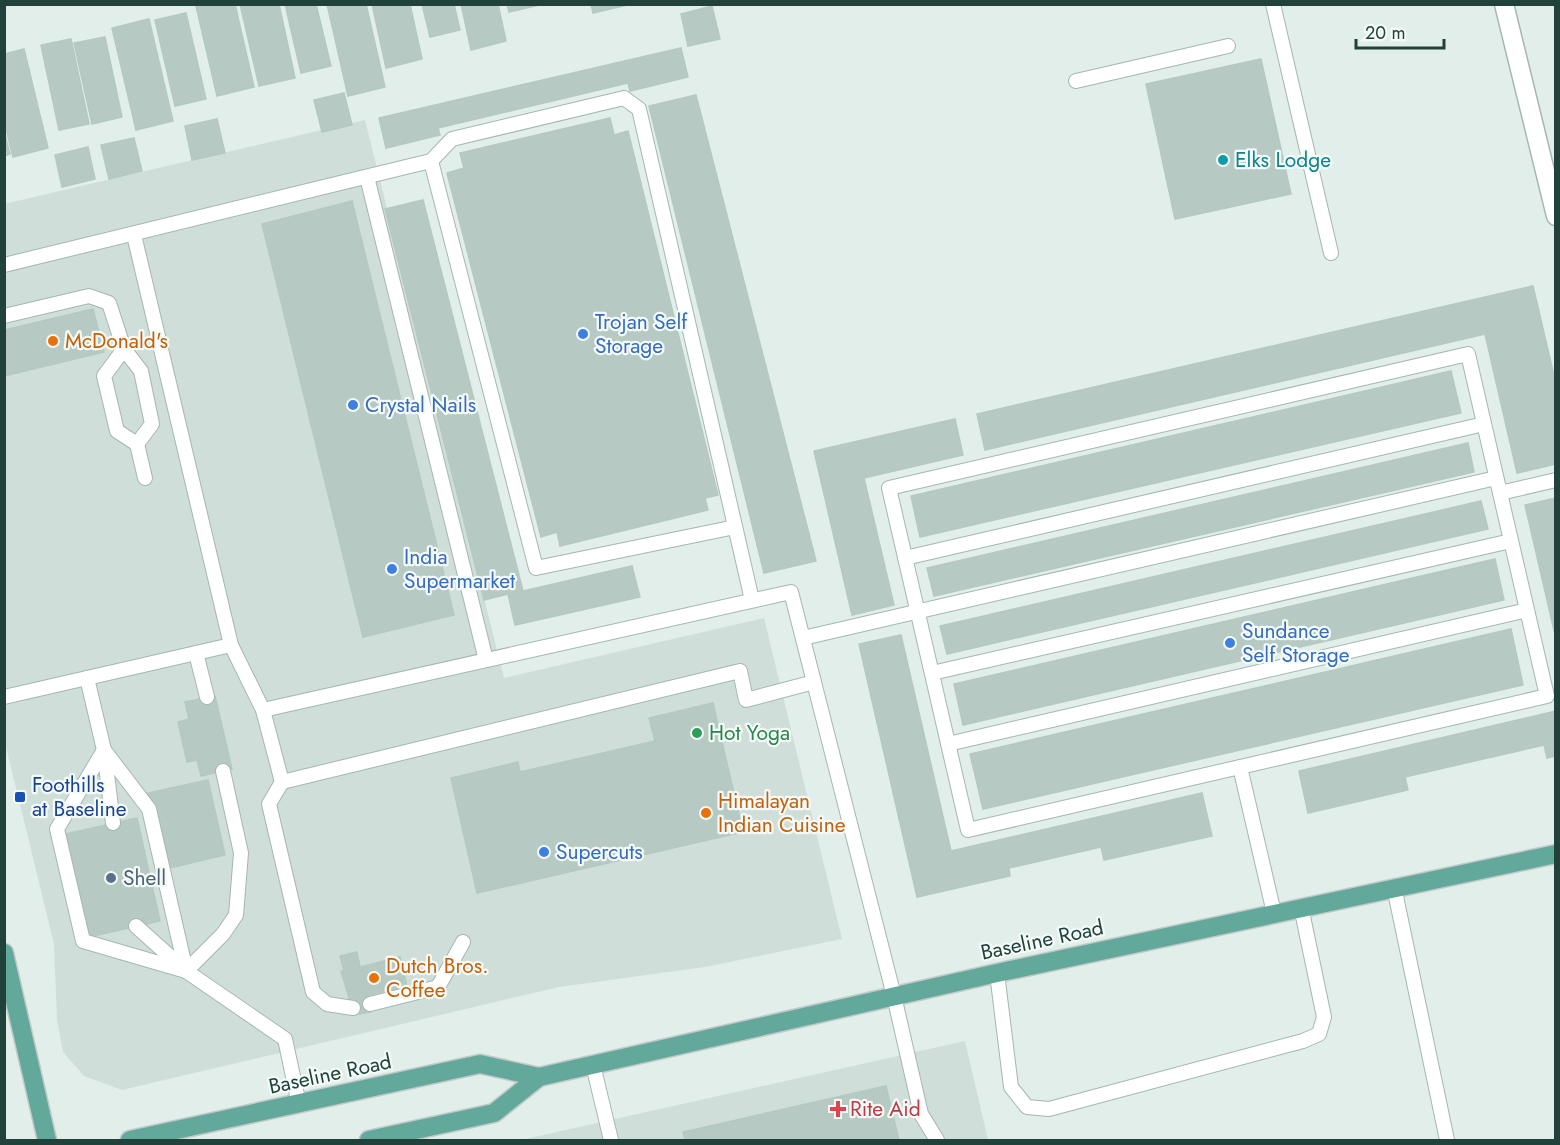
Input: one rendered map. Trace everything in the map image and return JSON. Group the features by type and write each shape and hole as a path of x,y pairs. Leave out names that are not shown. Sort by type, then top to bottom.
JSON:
{"main road":[{"name":"Baseline Road","path":"130,1140 480,1064 539,1077 997,973 1556,854"},
{"path":"4,953 47,1140"},
{"name":"Baseline Road","path":"369,1140 494,1113 539,1077"}],"street":[{"path":"1504,4 1556,216"}],"lane":[{"path":"1273,4 1330,253"},
{"path":"1076,81 1228,46"},
{"path":"4,265 431,161 452,139 624,98 639,109 752,600"},
{"path":"431,161 536,568 735,527"},
{"path":"367,177 486,660"},
{"path":"134,235 231,645 263,710 282,782 269,804 313,992 327,1004 353,1008"},
{"path":"4,316 89,296 109,303 124,349 141,371 152,424 137,444"},
{"path":"124,349 104,376 117,431 137,444 145,478"},
{"path":"1468,354 1484,424 1547,696 968,830 889,488 1468,354"},
{"path":"905,558 1484,424"},
{"path":"803,638 1496,478"},
{"path":"1500,493 1556,480"},
{"path":"932,673 1511,541"},
{"path":"263,710 791,592 894,996 921,1114 937,1140"},
{"path":"948,744 1527,610"},
{"path":"4,697 231,645"},
{"path":"196,653 207,697"},
{"path":"282,782 740,671 746,700 814,682"},
{"path":"87,678 104,750 112,823"},
{"path":"104,750 149,809 186,971"},
{"path":"104,750 57,829 83,942 186,971"},
{"path":"1240,767 1274,913"},
{"path":"186,971 224,934 236,915 241,853 223,771"},
{"path":"1394,887 1447,1140"},
{"path":"997,973 1011,1087 1027,1107 1048,1109 1303,1041 1319,1034 1324,1017 1301,907"},
{"path":"136,926 186,971 285,1039 298,1104"},
{"path":"370,1004 438,987 463,942"},
{"path":"593,1065 611,1140"}],"shaded area":[{"path":"365,120 504,678 764,618 842,939 705,967 559,987 122,1090 84,1076 63,1052 57,1020 54,944 5,743 4,204"},
{"path":"965,1041 988,1140 521,1140"}],"building":[{"path":"235,4 254,87 217,96 196,6"},
{"path":"240,4 279,4 295,78 259,86"},
{"path":"285,4 316,4 331,66 301,73"},
{"path":"327,4 366,4 385,87 348,96"},
{"path":"372,4 410,4 422,59 386,68"},
{"path":"422,4 454,4 460,30 430,37"},
{"path":"461,4 498,4 506,41 471,50"},
{"path":"507,4 540,4 540,5 509,12"},
{"path":"591,4 628,4 628,5 593,13"},
{"path":"712,6 720,39 688,46 681,14"},
{"path":"186,13 206,99 175,106 155,20"},
{"path":"149,19 173,121 136,130 112,28"},
{"path":"105,37 122,117 92,124 74,43"},
{"path":"71,39 89,124 59,130 41,45"},
{"path":"681,48 688,77 630,91 628,83 438,128 440,135 386,148 379,118"},
{"path":"24,49 48,148 13,157 4,121 4,54"},
{"name":"Elks Lodge","path":"1261,59 1291,194 1175,219 1146,84"},
{"path":"344,93 352,125 322,132 314,100"},
{"path":"696,95 816,561 764,573 649,106"},
{"name":"Trojan Self Storage","path":"610,118 614,135 628,131 718,495 705,498 708,510 560,546 557,532 541,537 447,173 464,168 460,153"},
{"path":"217,119 225,153 192,160 185,126"},
{"path":"4,131 10,154 4,156"},
{"path":"134,138 142,171 109,179 101,145"},
{"path":"88,147 95,179 62,187 55,155"},
{"path":"423,200 523,591 632,566 640,597 515,625 508,594 484,600 385,209"},
{"path":"352,201 454,615 363,637 262,224"},
{"path":"1533,286 1556,384 1556,464 1517,473 1485,334 985,450 977,414"},
{"name":"McDonald's","path":"93,309 104,352 4,376 4,330"},
{"path":"1451,371 1461,413 920,537 911,496"},
{"path":"955,419 963,455 864,478 894,605 852,615 814,451"},
{"path":"1468,443 1474,472 934,596 927,568"},
{"path":"1556,498 1556,639 1525,505"},
{"path":"1481,501 1488,529 947,654 940,626"},
{"path":"1495,559 1504,600 963,725 954,684"},
{"path":"1511,629 1523,685 983,809 970,754"},
{"path":"901,635 951,851 1202,793 1212,836 1104,860 1101,847 1009,868 1010,876 917,897 859,644"},
{"path":"215,696 232,769 201,776 197,760 187,762 178,722 189,719 185,702"},
{"path":"713,703 743,832 477,893 451,778 518,762 520,772 655,741 649,718"},
{"path":"1556,711 1556,756 1547,758 1544,745 1405,777 1408,790 1308,813 1299,771"},
{"path":"208,780 225,855 165,869 148,793"},
{"name":"Shell","path":"137,818 160,921 84,938 61,835"},
{"name":"Dutch Bros. Coffee","path":"357,952 360,967 400,957 407,986 368,995 371,1012 354,1015 341,971 344,971 340,956"},
{"name":"Rite Aid","path":"886,1086 899,1140 685,1140 683,1132"}],"place":[{"name":"Elks Lodge","path":"1223,160"},
{"name":"Trojan Self Storage","path":"583,334"},
{"name":"McDonald's","path":"53,341"},
{"name":"Crystal Nails","path":"353,405"},
{"name":"India Supermarket","path":"392,569"},
{"name":"Sundance Self Storage","path":"1230,643"},
{"name":"Hot Yoga","path":"697,733"},
{"name":"Foothills at Baseline","path":"20,797"},
{"name":"Himalayan Indian Cuisine","path":"706,813"},
{"name":"Supercuts","path":"544,852"},
{"name":"Shell","path":"111,878"},
{"name":"Dutch Bros. Coffee","path":"374,978"},
{"name":"Rite Aid","path":"838,1109"}]}
